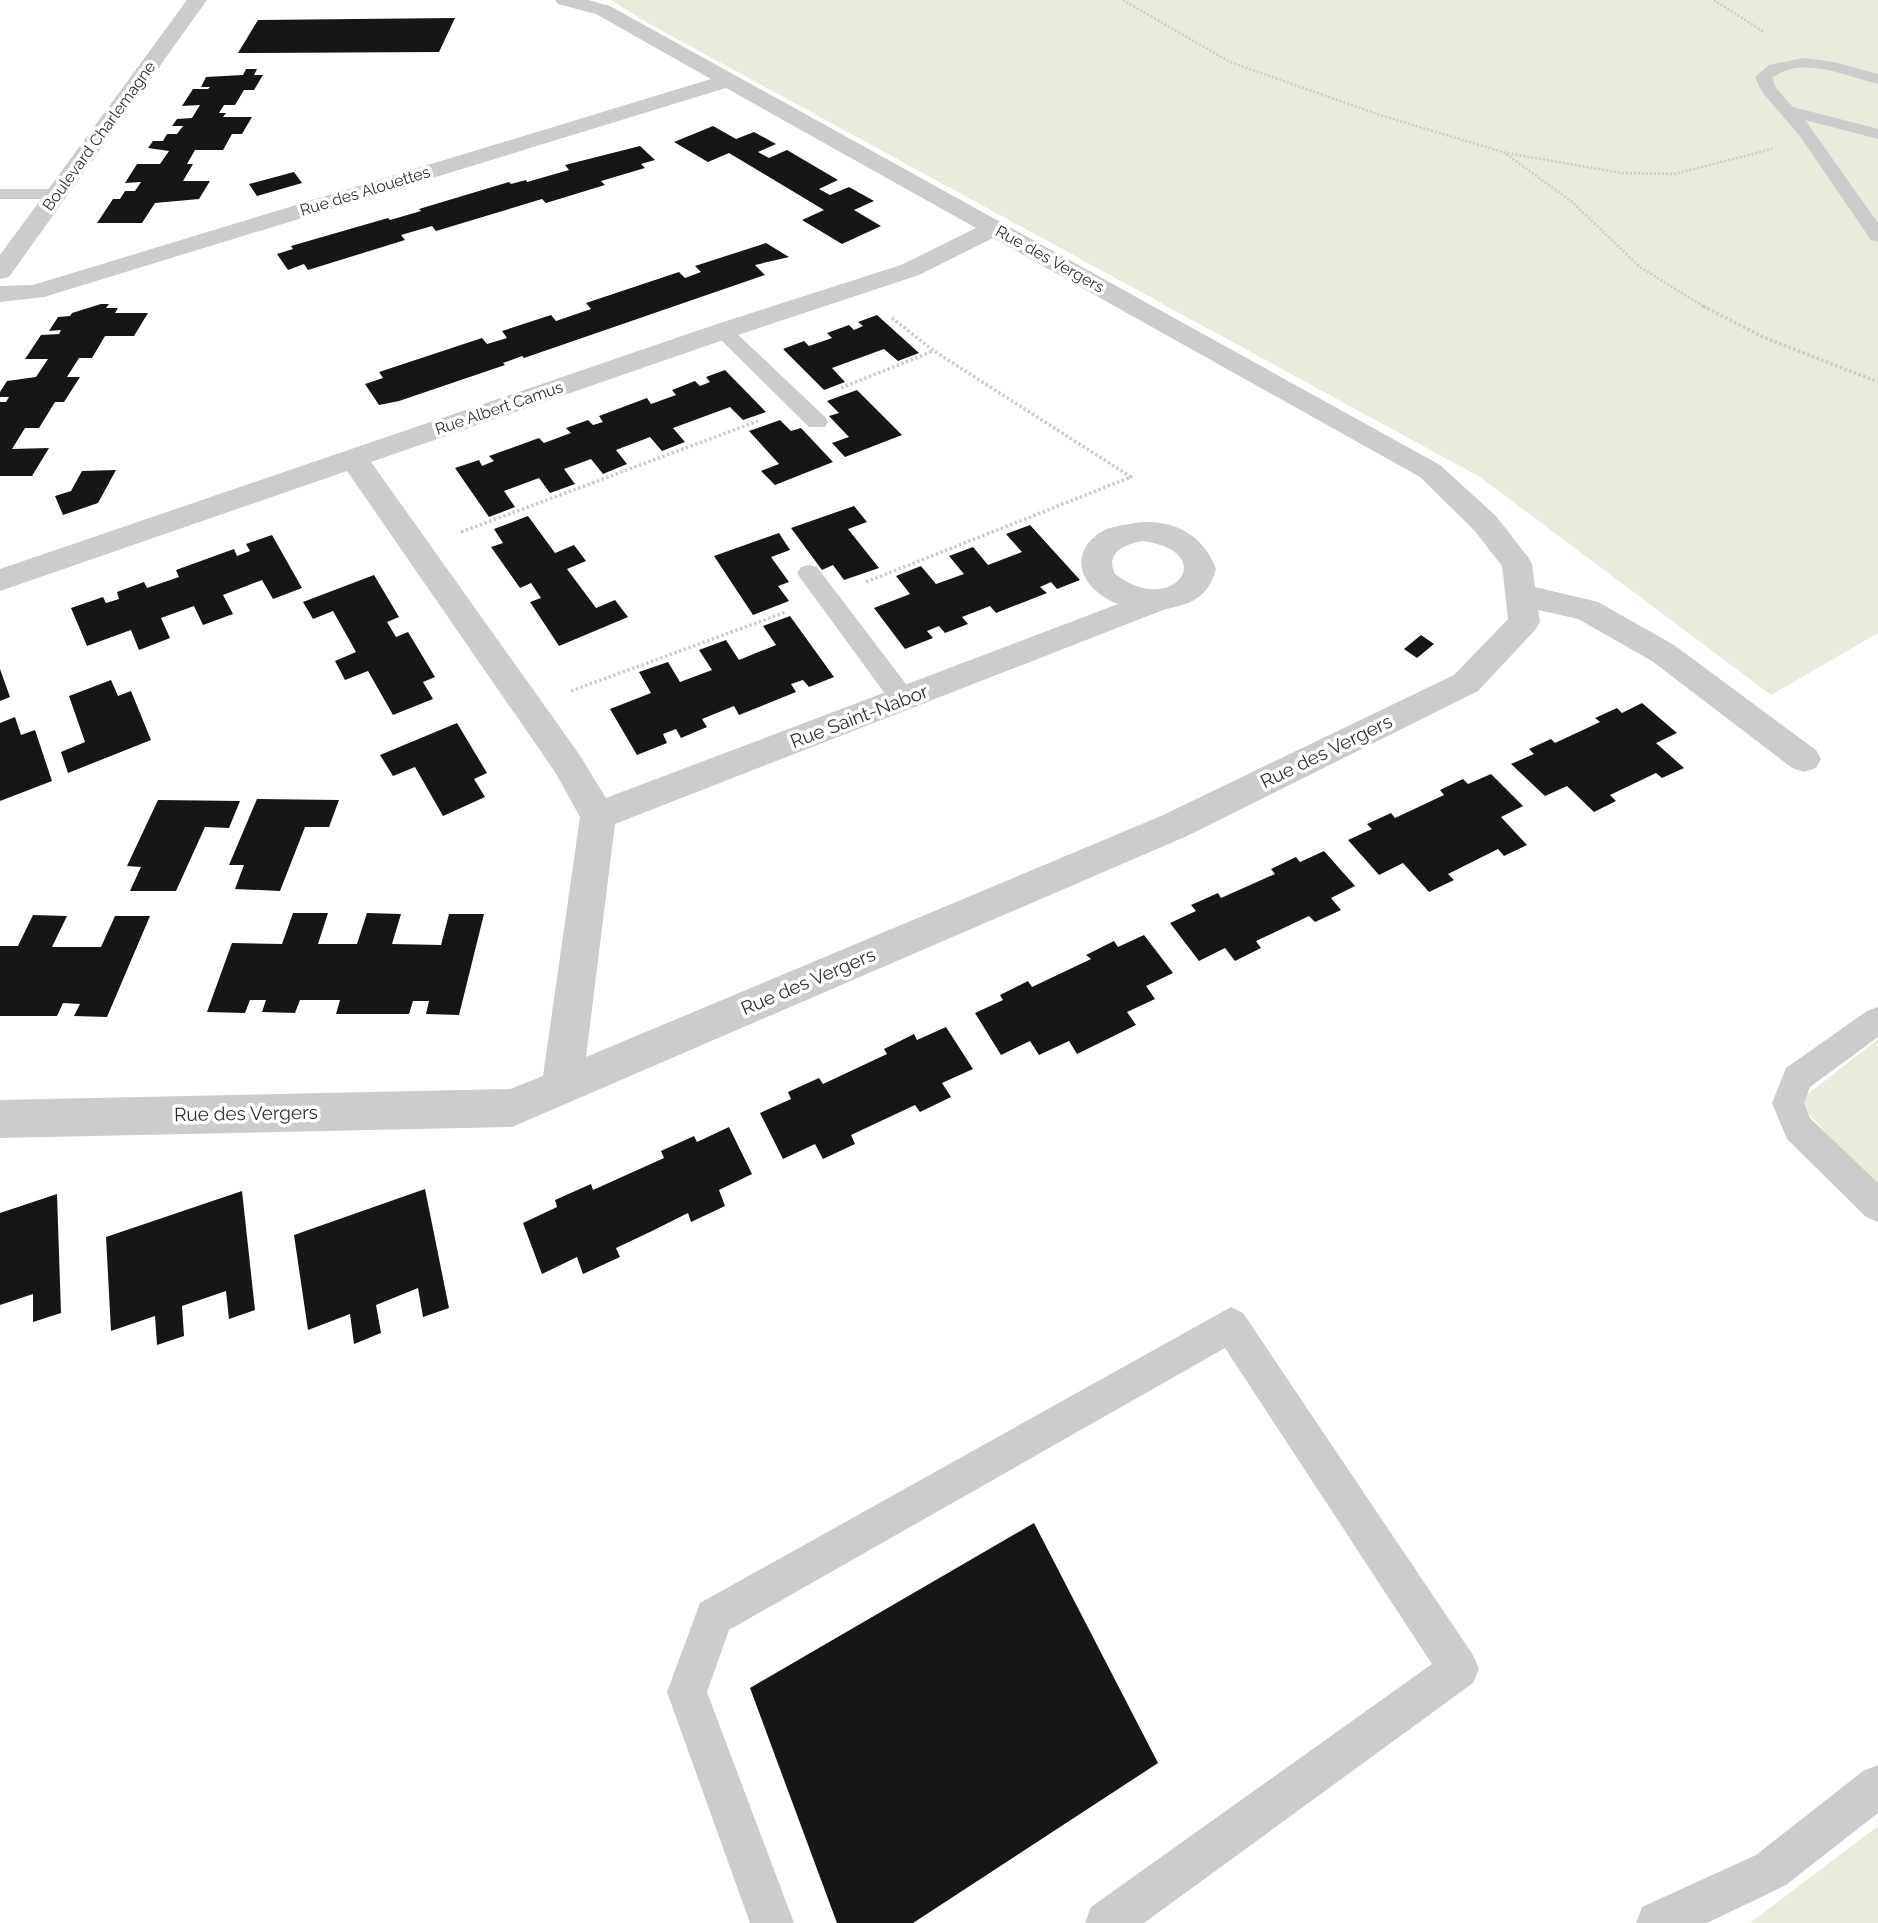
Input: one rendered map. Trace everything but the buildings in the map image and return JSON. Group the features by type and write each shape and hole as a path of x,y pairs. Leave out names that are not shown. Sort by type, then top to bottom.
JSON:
{"street":[{"name":"Boulevard Charlemagne","path":"0,272 197,0"},
{"name":"Rue des Vergers","path":"0,1119 512,1108 1174,826 1466,682 1524,622 1517,564 1485,523 1430,471 603,10 565,0"},
{"name":"Rue des Alouettes","path":"0,294 35,292 729,80"},
{"name":"Rue Albert Camus","path":"0,580 723,331 910,270 994,228"},
{"path":"353,458 567,764 597,816 562,1086"},
{"path":"1521,595 1587,610 1663,653 1804,759"},
{"name":"Rue Saint-Nabor","path":"597,816 1153,602"}],"lane":[{"path":"1878,79 1812,63 1788,62 1773,66 1763,76 1768,89 1805,131 1878,236"},
{"path":"1788,111 1878,134"},
{"path":"0,194 57,194"},
{"path":"723,331 817,422"},
{"path":"809,573 903,699"},
{"path":"1878,1020 1797,1078 1788,1103 1798,1128 1878,1206"},
{"path":"772,1923 687,1692 714,1617 1231,1325 1459,1669 1107,1923"},
{"path":"1658,1923 1771,1870 1878,1786"}],"path":[{"path":"1123,0 1230,62 1380,115 1506,153 1622,173 1674,174 1770,150 1805,131"},
{"path":"1506,153 1571,201 1640,267 1696,303 1763,337 1878,382"},
{"path":"527,707 827,597 1131,477 934,351 855,288"},
{"path":"416,549 800,405 934,351"}],"shaded area":[{"path":"611,0 1878,0 1878,633 1771,695 1480,477 646,22"},
{"path":"1878,1039 1878,1190 1798,1102"},
{"path":"1878,1826 1878,1923 1750,1923"}]}
